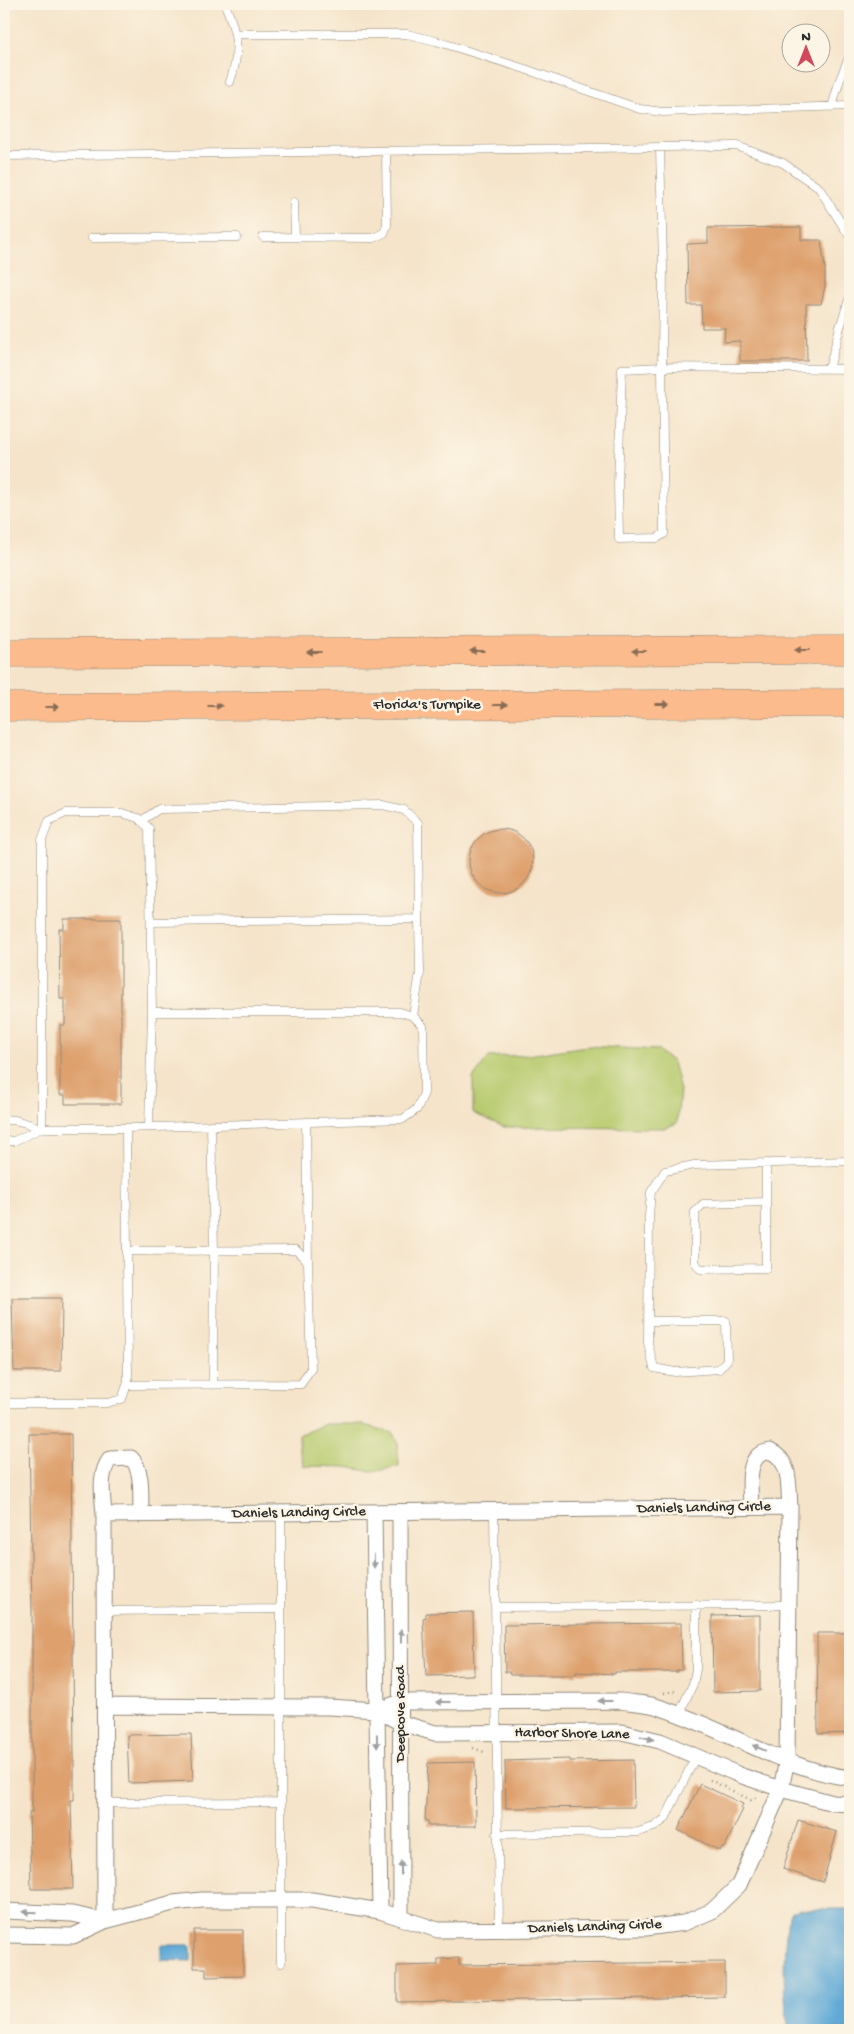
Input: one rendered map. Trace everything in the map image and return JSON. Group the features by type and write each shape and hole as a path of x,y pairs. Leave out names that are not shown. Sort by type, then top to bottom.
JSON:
{"highway":[{"path":"4,653 850,650"},
{"name":"Florida's Turnpike","path":"4,707 850,703"}],"street":[{"path":"751,1507 751,1472 754,1461 759,1454 770,1451 780,1455 788,1469 790,1507"},
{"path":"105,1921 106,1706 102,1474 110,1459 131,1458 136,1463 139,1473 141,1514"},
{"name":"Daniels Landing Circle","path":"4,1935 73,1936 105,1921 173,1903 202,1900 312,1900 380,1911 438,1930 646,1928 684,1922 712,1911 739,1885 779,1795 787,1760 790,1507 104,1515"},
{"name":"Deepcove Road","path":"374,1512 380,1911"},
{"name":"Deepcove Road","path":"400,1512 400,1917"},
{"name":"Harbor Shore Lane","path":"106,1706 329,1707 377,1710 401,1702 621,1701 653,1706 679,1714 787,1760 844,1777"},
{"name":"Harbor Shore Lane","path":"377,1710 401,1723 435,1733 622,1732 660,1741 742,1776 779,1795 850,1804"},
{"path":"833,1803 844,1777"},
{"name":"Daniels Landing Circle","path":"4,1911 72,1914 105,1921"},
{"path":"56,1913 56,1936"}],"lane":[{"path":"225,4 236,34 237,63 230,82"},
{"path":"236,34 407,34 444,44 640,109 663,112 850,106"},
{"path":"832,107 840,79 850,55"},
{"path":"4,156 737,146 783,163 819,188 850,237"},
{"path":"660,148 663,266 662,367 664,534 657,538 619,539 618,484 622,369 662,367 850,369"},
{"path":"263,237 373,238 384,232 387,225 386,151"},
{"path":"294,202 295,237"},
{"path":"92,238 237,237"},
{"path":"829,369 850,298"},
{"path":"141,821 159,809 383,805 404,810 418,822 420,973 413,1016"},
{"path":"42,1128 42,840 49,820 66,813 122,813 138,818 149,828 152,1012 149,1127"},
{"path":"151,922 419,919"},
{"path":"4,1120 15,1120 42,1128 126,1128 403,1119 417,1109 424,1094 423,1026 413,1016 400,1012 152,1012"},
{"path":"127,1385 301,1384 311,1368 306,1122"},
{"path":"211,1125 214,1250 213,1385"},
{"path":"4,1141 14,1141 42,1128"},
{"path":"4,1403 107,1403 122,1399 127,1385 126,1128"},
{"path":"649,1321 726,1321 727,1360 719,1369 675,1372 654,1368 648,1343 647,1254 649,1216 651,1192 665,1171 694,1165 850,1161"},
{"path":"766,1163 766,1202 766,1268 700,1269 695,1262 695,1212 703,1204 766,1202"},
{"path":"127,1251 296,1250 308,1262"},
{"path":"494,1510 499,1930"},
{"path":"281,1513 281,1963"},
{"path":"679,1714 693,1684 696,1669 696,1605"},
{"path":"495,1607 788,1605"},
{"path":"105,1611 281,1609"},
{"path":"498,1834 638,1832 654,1828 665,1819 696,1756"},
{"path":"106,1803 281,1802"}],"path":[{"path":"469,1748 489,1754 497,1753"},
{"path":"686,1775 692,1777 700,1775 751,1800 762,1794 779,1795"}],"green space":[{"path":"587,1046 657,1050 673,1062 680,1090 677,1123 665,1128 504,1127 473,1113 473,1078 489,1057 528,1055"},
{"path":"325,1424 360,1424 393,1433 398,1444 399,1466 373,1472 346,1467 304,1466 299,1449 299,1435"}],"water":[{"path":"802,1909 850,1909 850,2030 789,2030 785,1987 787,1924 790,1912"},
{"path":"161,1945 191,1945 191,1961 161,1960"}],"building":[{"path":"801,227 801,240 821,240 825,269 825,286 821,304 806,304 807,361 740,361 740,341 724,342 725,328 702,328 701,305 688,305 687,244 708,243 708,228"},
{"path":"495,829 507,829 524,838 531,849 533,861 531,873 524,884 507,893 495,893 483,888 474,879 469,867 469,855 474,843 483,834"},
{"path":"64,919 121,919 121,1104 65,1104 65,1095 60,1095 60,1025 65,1025 65,999 60,999 59,929 64,929"},
{"path":"12,1298 62,1298 61,1371 14,1371"},
{"path":"29,1434 71,1434 74,1800 71,1800 73,1889 31,1889 29,1812 32,1812 32,1611"},
{"path":"473,1612 474,1675 426,1676 423,1618 426,1617 426,1613"},
{"path":"760,1615 760,1691 713,1692 712,1616"},
{"path":"681,1623 682,1670 677,1670 677,1672 615,1672 615,1674 576,1672 576,1675 510,1675 509,1672 505,1672 504,1625"},
{"path":"817,1633 850,1633 850,1733 818,1734"},
{"path":"191,1734 193,1781 129,1783 127,1735"},
{"path":"570,1759 570,1761 633,1760 634,1807 506,1808 505,1761"},
{"path":"475,1762 476,1826 428,1826 428,1821 425,1821 428,1763"},
{"path":"700,1784 743,1804 741,1808 743,1809 730,1836 724,1848 722,1847 720,1851 678,1830"},
{"path":"798,1820 837,1832 823,1882 783,1869"},
{"path":"194,1930 243,1930 243,1976 206,1977 206,1968 194,1968"},
{"path":"459,1958 459,1965 725,1962 725,1997 397,2002 397,1966 438,1965 438,1959"}]}
